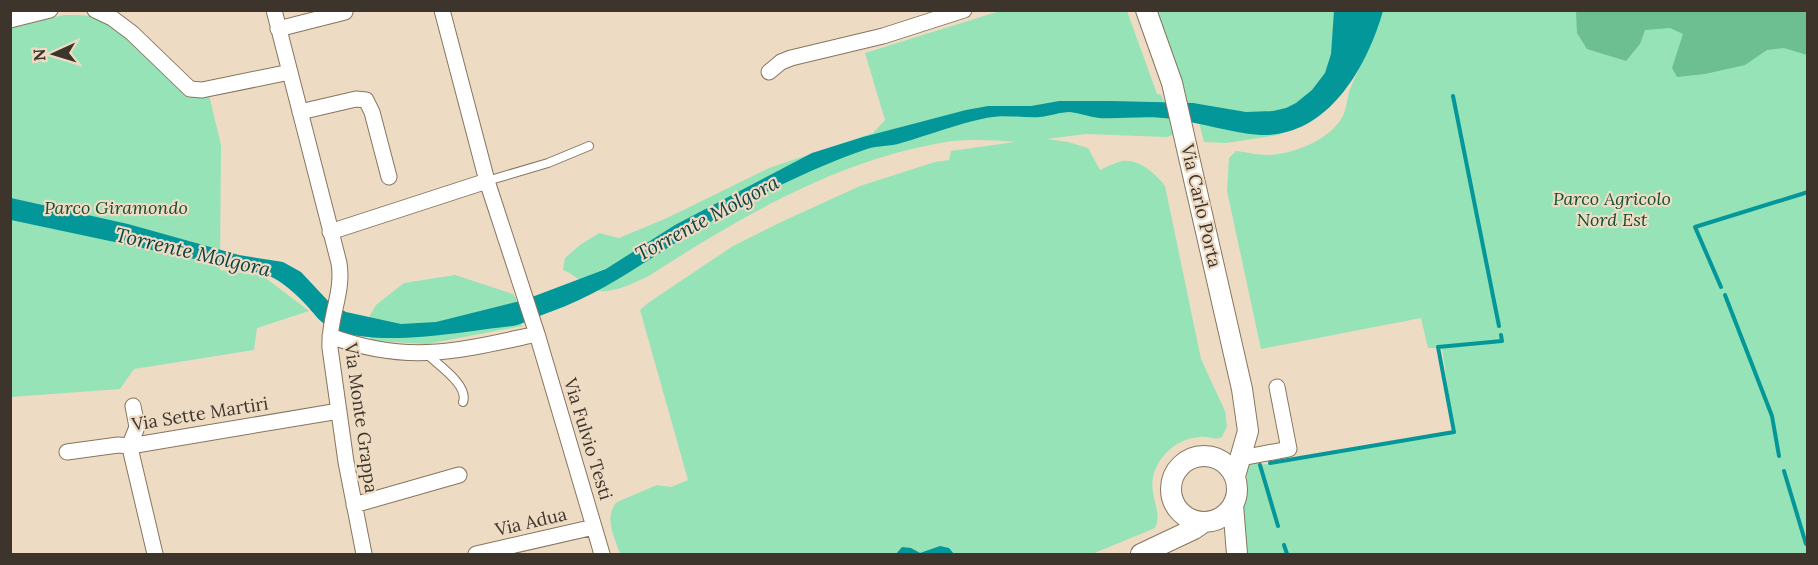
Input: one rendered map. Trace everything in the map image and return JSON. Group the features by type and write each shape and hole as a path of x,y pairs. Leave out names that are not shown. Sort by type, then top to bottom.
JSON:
{"street":[{"path":"10,20 50,10"},
{"path":"95,10 112,18 132,33 190,89 202,90 290,72"},
{"name":"Via Monte Grappa","path":"274,10 341,274 330,348 364,555"},
{"name":"Via Fulvio Testi","path":"442,10 487,181 535,329 602,555"},
{"path":"770,72 781,62 790,58 883,36 964,10"},
{"name":"Via Carlo Porta","path":"1146,10 1172,83 1245,405 1248,431 1238,467"},
{"path":"278,29 345,12"},
{"path":"300,112 356,99 366,100 372,112 388,177"},
{"path":"330,232 487,181"},
{"path":"330,336 370,349 426,353 454,351 535,329"},
{"path":"1148,551 1172,531 1175,520 1172,482 1181,465 1190,458 1209,455 1229,466 1238,467 1289,449 1277,387"},
{"name":"Via Carlo Porta","path":"1220,459 1233,446 1241,433 1244,425 1245,405"},
{"path":"133,406 136,427 130,446 155,555"},
{"name":"Via Sette Martiri","path":"67,452 118,444 130,446 339,411"},
{"path":"1235,555 1233,505 1238,490 1238,467"},
{"path":"354,505 459,475"},
{"path":"1174,502 1184,515 1193,520 1206,522 1226,537 1235,555"},
{"path":"1148,551 1206,522 1223,517 1233,505"},
{"name":"Via Adua","path":"476,555 594,528"}],"lane":[{"path":"487,181 548,163 589,146"},
{"path":"426,353 462,387 465,395 463,402"}],"green space":[{"path":"1000,11 1127,11 1157,94 1161,95 1174,119 1175,134 1167,137 1086,134 1047,139 1088,148 1100,170 1120,162 1135,162 1152,172 1165,186 1201,359 1225,411 1227,426 1222,437 1217,439 1192,438 1170,449 1159,462 1153,477 1152,484 1158,516 1155,528 1092,554 620,554 610,521 617,502 657,485 671,487 688,480 640,310 733,246 860,186 935,162 949,160 951,151 1015,142 962,140 946,142 866,162 790,194 753,213 647,277 617,289 602,291 587,286 563,270 565,258 599,233 619,238 667,218 769,168 873,133 885,120 865,53"},
{"name":"Parco Agricolo Nord Est","path":"1155,11 1807,11 1807,554 1242,554 1238,512 1247,493 1246,461 1254,444 1260,465 1454,432 1442,348 1428,348 1421,318 1261,349 1227,191 1229,158 1236,151 1268,155 1300,149 1320,139 1337,125 1343,116 1350,89 1359,68 1356,46 1330,107 1279,135 1226,143 1204,142 1195,106 1188,104"},
{"path":"1576,11 1807,11 1807,55 1784,48 1767,50 1745,65 1705,74 1677,77 1672,68 1683,34 1670,28 1645,30 1640,44 1626,61 1587,49 1577,33"},
{"name":"Parco Giramondo","path":"64,15 88,16 102,20 134,44 183,93 188,96 209,95 221,145 220,270 263,276 309,311 257,328 254,350 134,369 120,389 11,397 10,27"},
{"path":"455,275 513,294 522,326 427,344 374,341 361,331 376,305 404,283"}],"water":[{"name":"Torrente Molgora","path":"1334,11 1383,11 1367,54 1341,95 1325,111 1306,124 1285,133 1261,135 1164,118 1099,118 1070,112 1040,117 999,116 975,120 897,144 867,149 808,172 714,220 593,293 513,326 420,337 370,337 348,334 326,325 289,288 265,274 11,220 11,198 128,224 239,255 283,262 301,272 330,303 346,312 401,324 436,322 524,300 606,269 675,225 812,153 966,110 988,106 1031,106 1059,101 1193,103 1246,112 1286,108 1312,90 1325,73 1331,54"},
{"path":"940,546 949,548 954,554 896,554 902,547 911,548 920,553"}],"waterway":[{"path":"1453,96 1499,326"},
{"path":"1721,287 1695,227 1808,192"},
{"path":"1725,295 1772,416 1779,456"},
{"path":"1270,463 1454,432 1438,347 1502,341 1501,335"},
{"path":"1260,465 1278,526"},
{"path":"1784,471 1806,544 1808,543"},
{"path":"1284,545 1287,554"}]}
